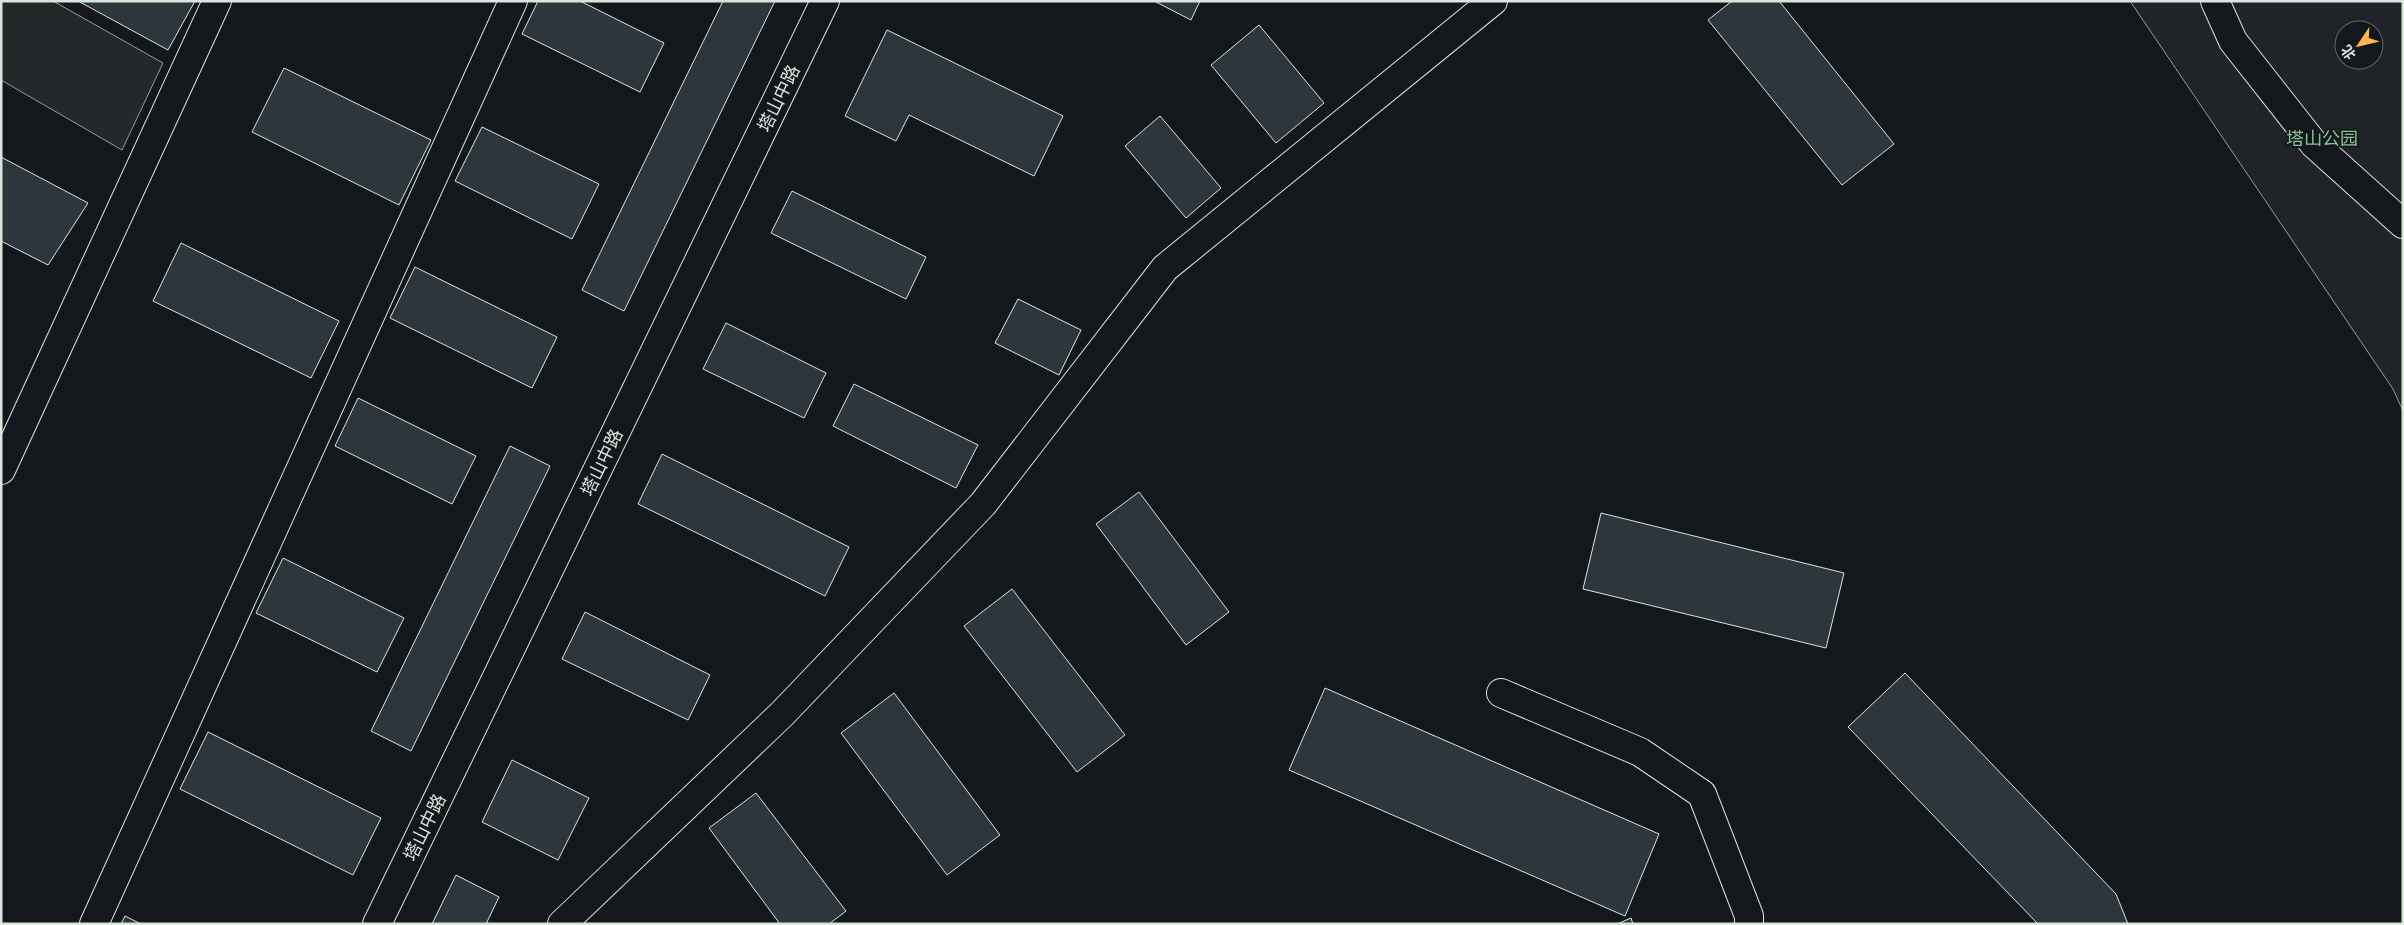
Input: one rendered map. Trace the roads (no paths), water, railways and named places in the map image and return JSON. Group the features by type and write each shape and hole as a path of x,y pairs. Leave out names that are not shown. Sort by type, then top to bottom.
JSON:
{"street":[{"path":"1,470 217,1"},
{"path":"94,924 513,1"},
{"name":"塔山中路","path":"377,924 825,1"},
{"path":"562,924 782,714 983,504 1165,268 1493,1"},
{"path":"2215,1 2233,41 2314,144 2403,224"},
{"path":"1501,692 1640,752 1702,794 1749,916 1749,924"}],"park label":[{"name":"塔山公园","path":"2322,138"}]}
